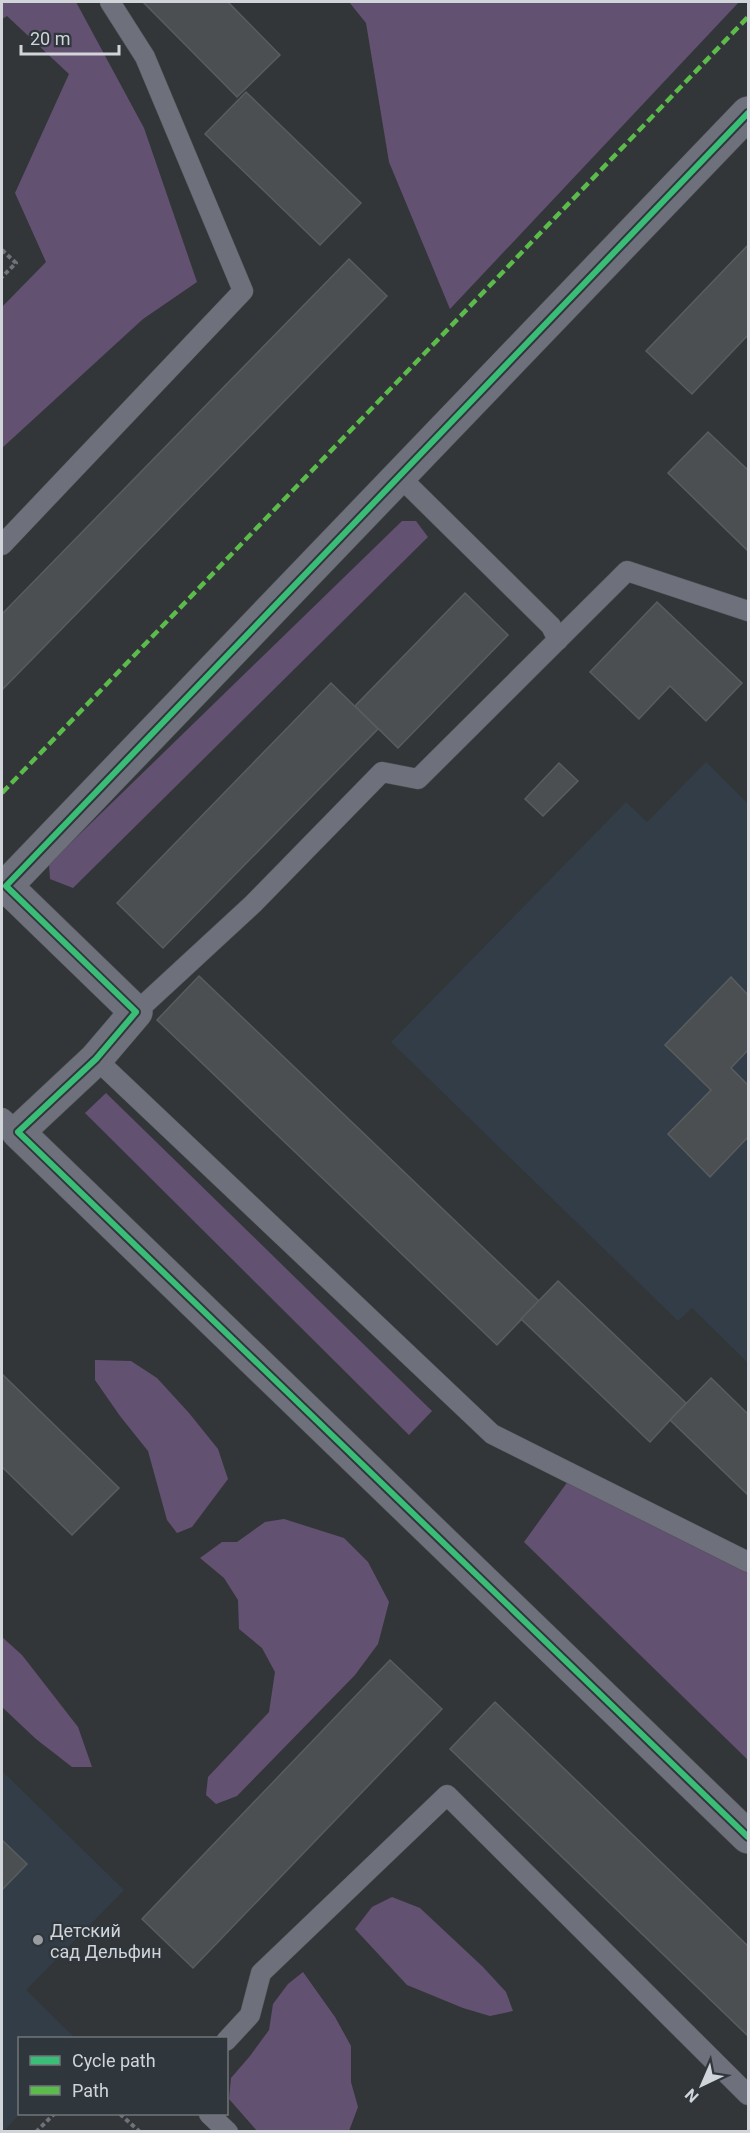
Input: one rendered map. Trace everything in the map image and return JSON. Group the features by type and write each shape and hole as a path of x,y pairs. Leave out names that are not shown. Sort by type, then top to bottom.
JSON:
{"street":[{"path":"748,113 400,477 4,884 136,1012 96,1059 10,1125 748,1837"}],"lane":[{"path":"2,545 243,291 145,57 110,2"},
{"path":"400,477 551,626 558,640"},
{"path":"136,1012 253,903 382,772 418,779 627,571 748,610"},
{"path":"96,1059 492,1434 748,1562"},
{"path":"228,2039 250,2015 261,1973 447,1796 748,2095"},
{"path":"210,2115 228,2132"}],"path":[{"path":"2,249 16,263 2,277"},
{"path":"36,2132 53,2115"},
{"path":"121,2115 140,2132"}],"shaded area":[{"path":"2,2 76,2 144,128 197,282 143,319 2,448 2,307 46,262 15,193 69,74 7,16 2,19"},
{"path":"349,2 739,2 450,309 389,162 366,23"},
{"path":"402,521 416,521 428,537 73,888 50,879 49,864"},
{"path":"706,762 748,804 748,1363 692,1308 678,1321 391,1042 626,802 647,822"},
{"path":"106,1093 432,1411 409,1435 85,1113"},
{"path":"95,1360 131,1361 157,1378 218,1449 228,1479 192,1527 177,1533 167,1520 148,1451 95,1380"},
{"path":"574,1473 748,1572 748,1760 524,1542"},
{"path":"284,1519 344,1538 368,1562 389,1602 378,1644 355,1675 237,1796 216,1804 206,1795 208,1777 269,1712 275,1672 262,1648 239,1629 238,1600 224,1578 200,1558 222,1542 237,1542 265,1522"},
{"path":"2,1637 22,1655 78,1727 92,1767 72,1767 36,1739 2,1707"},
{"name":"Детский сад Дельфин","path":"2,1771 124,1890 26,1990 74,2037 18,2037 19,2115 3,2132"},
{"path":"392,1897 420,1908 483,1967 506,1992 513,2011 490,2016 463,2008 407,1985 355,1929 372,1907"},
{"path":"303,1972 335,2017 351,2046 351,2082 358,2107 349,2131 257,2131 229,2099 231,2078 269,2030 273,2004 288,1984"}],"building":[{"path":"143,2 228,2 280,55 237,97"},
{"path":"246,92 361,203 320,245 205,134"},
{"path":"748,245 748,335 692,394 646,351"},
{"path":"349,259 387,296 2,690 2,614"},
{"path":"708,432 748,470 748,551 668,473"},
{"path":"465,593 508,635 398,748 355,706"},
{"path":"657,602 742,683 706,721 670,686 639,719 590,672"},
{"path":"331,683 378,729 163,948 117,903"},
{"path":"559,763 578,781 543,816 525,799"},
{"path":"199,976 539,1301 497,1345 157,1020"},
{"path":"731,977 748,995 748,1050 731,1068 748,1085 748,1137 710,1177 668,1134 711,1090 665,1045"},
{"path":"558,1281 686,1403 650,1442 521,1319"},
{"path":"2,1374 119,1488 72,1535 2,1467"},
{"path":"711,1378 748,1414 748,1495 670,1420"},
{"path":"390,1660 442,1709 193,1968 142,1919"},
{"path":"495,1702 748,1946 748,2036 450,1749"},
{"path":"2,1840 27,1864 2,1890"}],"marked path":[{"path":"2,793 748,17"}],"cycle path":[{"path":"748,113 6,886 136,1012 96,1059 18,1132 748,1837"}],"place":[{"name":"Детский сад Дельфин","path":"38,1940"}]}
